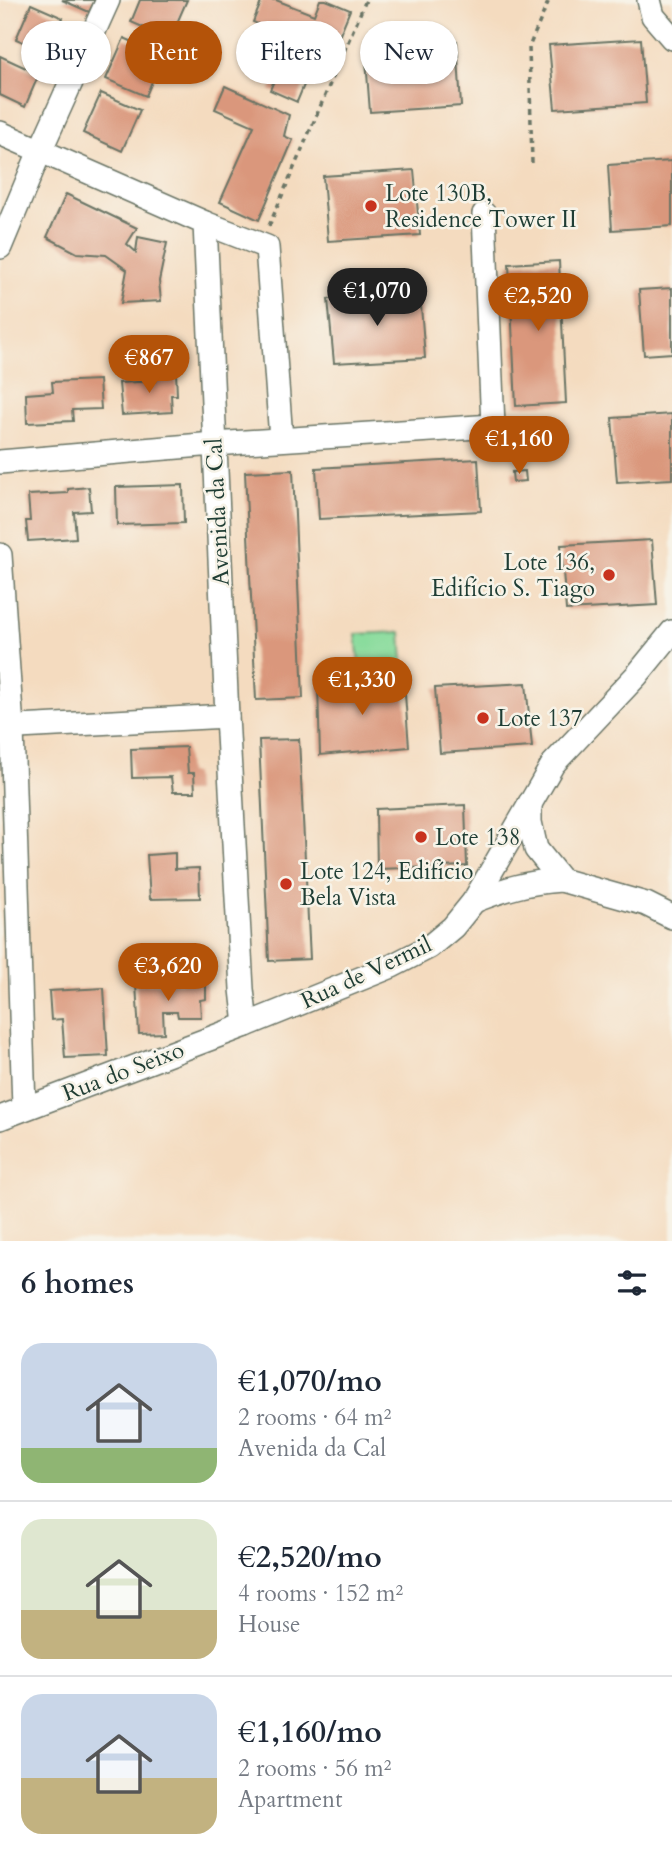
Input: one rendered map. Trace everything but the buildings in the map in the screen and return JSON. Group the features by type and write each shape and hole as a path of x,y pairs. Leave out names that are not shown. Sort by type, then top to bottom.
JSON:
{"street":[{"path":"0,247 108,0"},
{"path":"649,0 653,16 672,38"},
{"path":"0,133 205,223 267,247 281,439"},
{"path":"0,462 281,439 493,426 484,214"},
{"name":"Avenida da Cal","path":"205,223 227,716 246,1025"},
{"path":"0,555 24,1108"},
{"name":"Rua de Vermil","path":"246,1025 392,966 429,947 453,927 474,901 553,764 637,676 670,637"},
{"path":"6,728 227,716"},
{"path":"530,803 530,822 536,849 561,880"},
{"path":"474,901 508,888 561,880 646,904 672,917"},
{"name":"Rua do Seixo","path":"0,1118 246,1025"}],"path":[{"path":"261,244 366,0"},
{"path":"532,163 529,47 549,0"}],"green space":[{"path":"401,632 403,662 359,664 356,634"}],"place":[{"name":"Lote 130B, Residence Tower II","path":"371,206"},
{"name":"Lote 136, Edifício S. Tiago","path":"609,575"},
{"name":"Lote 137","path":"483,718"},
{"name":"Lote 138","path":"421,837"},
{"name":"Lote 124, Edifício Bela Vista","path":"286,884"}]}
